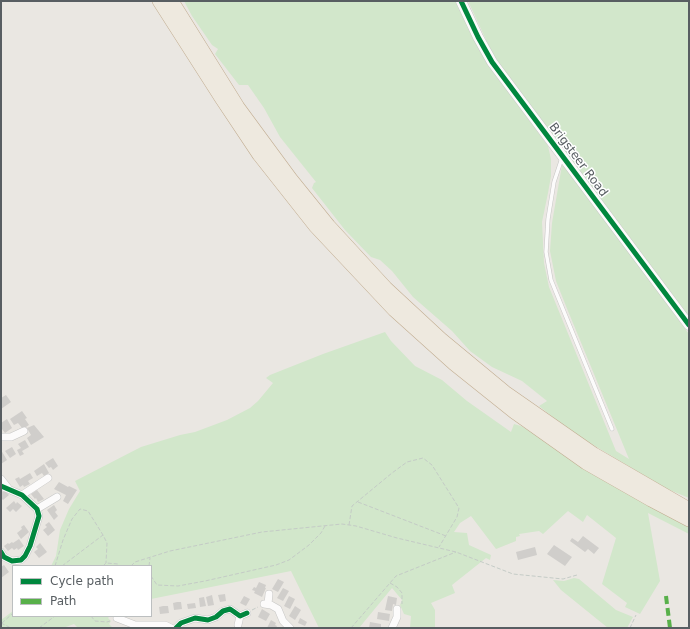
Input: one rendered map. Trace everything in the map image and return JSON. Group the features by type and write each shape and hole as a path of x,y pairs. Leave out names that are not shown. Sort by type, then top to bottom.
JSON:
{"highway":[{"path":"159,1 259,155 315,226 394,310 454,364 514,412 586,463 689,520"},
{"path":"172,1 238,108 291,180 329,226 386,288 442,339 505,392 594,454 689,509"}],"street":[{"name":"Brigsteer Road","path":"461,1 492,62 689,325"},
{"path":"1,437 11,437 24,431"},
{"path":"22,495 48,478"},
{"path":"1,479 5,487 22,495 37,509 39,516 25,556 20,563 4,557 1,552"},
{"path":"37,509 57,497"},
{"path":"269,594 266,604 278,609 283,621 290,628"},
{"path":"392,628 397,617 397,609"},
{"path":"176,628 181,623 195,618 208,620 216,617 223,611 230,610 244,615 238,625"},
{"path":"117,618 135,625 165,625 171,628"}],"lane":[{"path":"562,155 554,182 548,219 546,252 551,280 612,429"}],"path":[{"path":"349,526 352,506 407,462 423,458 432,465 459,508 457,516 439,548"},
{"path":"357,502 446,536"},
{"path":"55,565 63,540 72,519 80,509 88,511 103,534 107,543 108,553 106,563 119,565"},
{"path":"132,565 135,562 170,551 262,532 342,524 356,526 397,538 456,552 513,574 563,579 577,574"},
{"path":"152,578 157,585 178,586 276,565 289,560 309,545 321,533 325,526"},
{"path":"63,565 103,534"},
{"path":"351,628 396,576 456,552"},
{"path":"149,565 151,557"},
{"path":"390,583 397,587 402,593 401,608 397,609"},
{"path":"244,615 266,604"},
{"path":"10,628 1,623 12,614"},
{"path":"630,628 636,615"},
{"path":"39,628 54,617"},
{"path":"92,617 95,620 107,622 117,618"}],"green space":[{"path":"184,1 457,1 486,61 548,146 551,159 551,176 542,222 544,263 549,287 616,451 629,459 556,281 550,251 552,223 562,165 567,168 689,334 689,498 665,488 570,431 539,406 547,401 522,381 492,367 470,351 452,331 413,297 392,271 380,260 371,257 345,230 312,188 316,182 280,137 264,108 248,85 239,85 215,54 218,49 212,45 192,16"},
{"path":"468,1 689,1 689,320 494,57"},
{"path":"385,332 391,341 415,366 442,380 467,401 511,432 514,424 521,426 689,525 689,534 648,513 660,581 640,614 625,607 627,603 602,584 616,538 587,515 583,522 568,511 543,534 539,531 519,534 520,536 516,537 516,541 496,549 471,516 460,523 454,532 467,533 469,545 491,555 490,560 486,558 452,585 455,593 431,603 435,610 435,628 410,628 411,616 404,614 400,605 402,600 392,588 359,628 319,628 291,571 152,599 152,565 52,565 56,556 60,530 69,509 80,491 75,481 141,447 195,432 227,420 250,408 258,401 273,383 266,378 270,375"},
{"path":"574,578 579,579 616,610 633,617 627,628 608,628 561,590 553,580 564,581"},
{"path":"12,612 12,617 109,617 108,618 111,621 109,624 112,628 78,628 74,624 63,628 1,628 1,620"}],"building":[{"path":"6,395 11,402 1,409 1,398"},
{"path":"22,411 27,418 25,419 29,425 23,429 18,423 14,425 10,419"},
{"path":"7,419 12,428 5,433 2,429 1,430 1,423"},
{"path":"34,425 44,437 31,445 27,438 31,435 27,428"},
{"path":"25,440 29,447 22,451 24,454 20,456 17,450 21,448 18,444"},
{"path":"12,447 16,454 10,458 5,451"},
{"path":"1,450 7,460 1,464"},
{"path":"53,458 58,466 53,470 45,463"},
{"path":"44,464 49,473 44,476 42,473 37,476 34,471"},
{"path":"30,473 33,478 28,481 30,484 20,487 15,479 19,477 20,479"},
{"path":"59,482 77,490 68,504 63,501 66,495 54,489"},
{"path":"1,490 3,492 5,491 9,495 3,500 1,498"},
{"path":"37,490 44,499 38,502 31,494"},
{"path":"14,501 16,504 17,502 22,506 16,512 13,509 10,512 6,508"},
{"path":"54,505 57,510 55,512 58,516 54,520 47,510"},
{"path":"49,522 55,530 48,536 43,530 47,527 45,525"},
{"path":"24,525 29,532 21,539 17,533"},
{"path":"583,536 599,548 594,554 588,549 585,552 570,541 572,538 578,542"},
{"path":"19,539 24,546 18,550 17,548 14,550 12,548 8,551 4,546 8,543 13,543"},
{"path":"40,543 47,552 39,558 34,552 38,549 36,547"},
{"path":"554,545 572,557 565,566 547,554"},
{"path":"535,547 537,555 518,560 516,552"},
{"path":"4,565 9,572 1,578 1,567"},
{"path":"278,579 284,582 278,592 272,589"},
{"path":"259,582 266,585 262,597 254,593 255,591 252,590 254,587 256,588"},
{"path":"283,588 289,591 283,601 277,598"},
{"path":"225,594 226,601 220,602 218,595"},
{"path":"212,595 214,605 208,606 206,597"},
{"path":"244,596 250,599 246,606 240,603"},
{"path":"289,596 295,599 290,609 284,606"},
{"path":"388,596 397,598 396,605 393,604 392,611 385,610"},
{"path":"204,597 206,606 200,607 199,598"},
{"path":"181,602 182,609 174,610 173,603"},
{"path":"195,603 196,608 188,609 187,604"},
{"path":"168,606 169,613 160,614 159,607"},
{"path":"295,606 301,610 295,620 289,616"},
{"path":"262,609 270,614 266,621 258,617"},
{"path":"378,612 390,614 389,621 377,619"},
{"path":"300,618 307,622 305,626 298,623"},
{"path":"271,620 276,623 276,628 267,628"},
{"path":"370,622 381,624 381,628 369,628"}],"marked path":[{"path":"666,596 670,628"}],"cycle path":[{"path":"461,1 492,62 689,325"},
{"path":"1,486 22,495 37,509 39,516 30,546 25,556 21,560 12,561 4,557 1,552"},
{"path":"176,628 181,623 195,618 208,620 216,617 223,611 230,609 240,616 247,613"}]}
